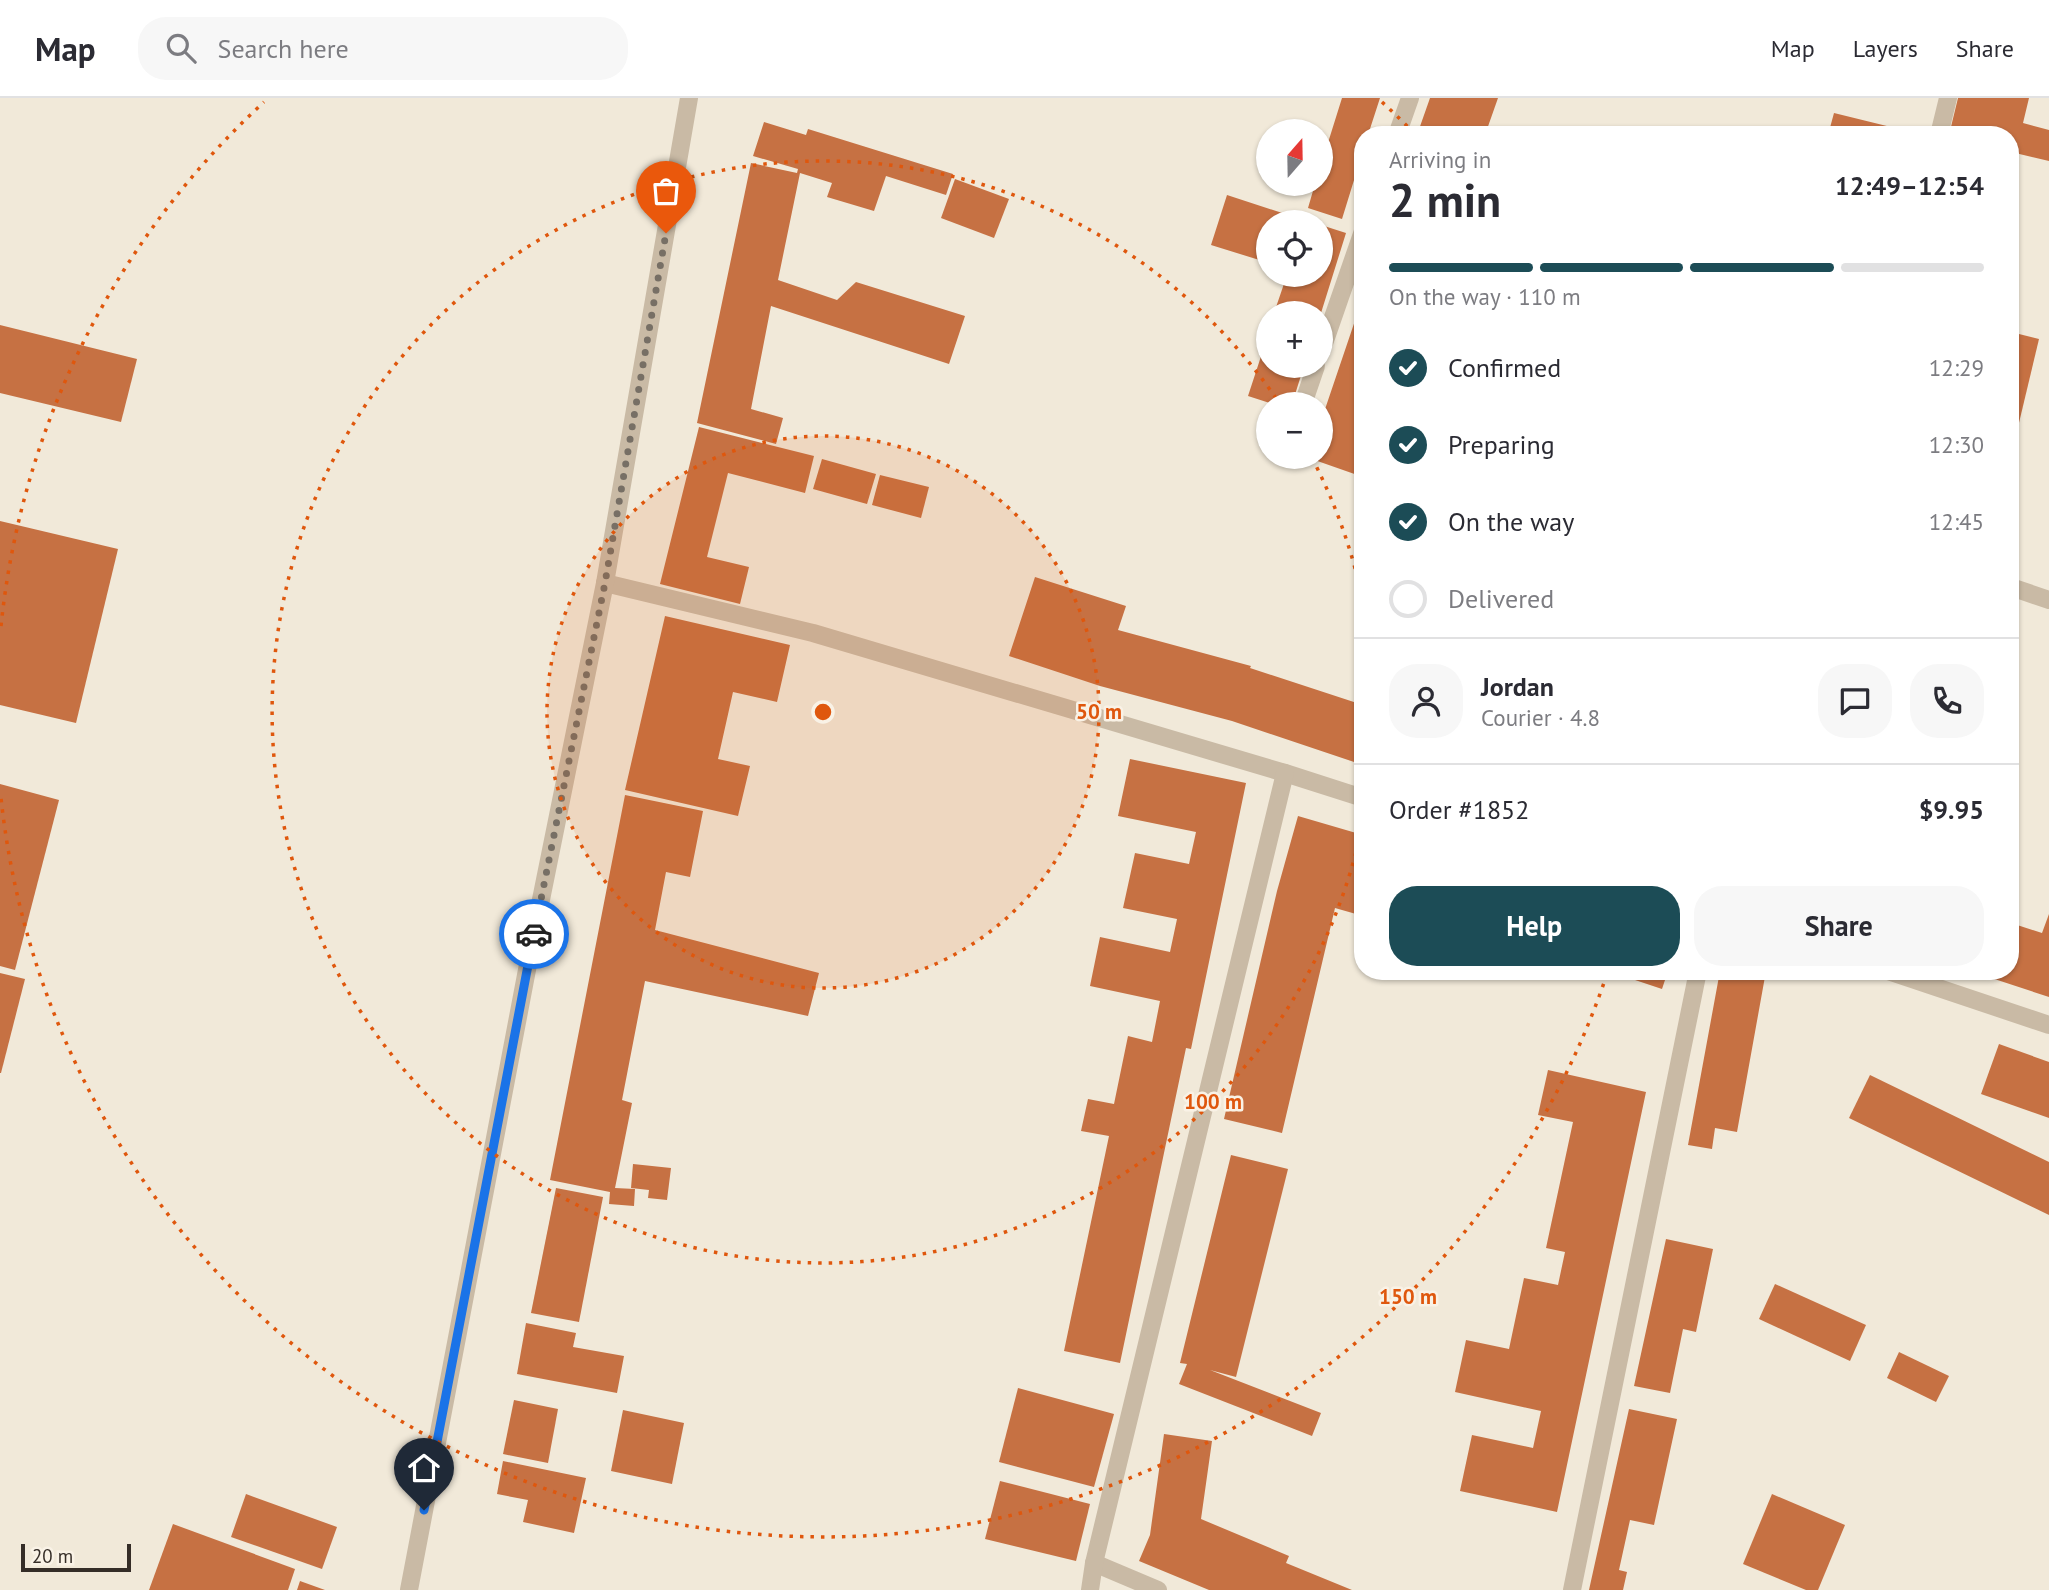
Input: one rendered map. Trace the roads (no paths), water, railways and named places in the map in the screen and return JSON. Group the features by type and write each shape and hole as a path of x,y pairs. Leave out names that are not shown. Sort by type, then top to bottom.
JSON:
{"street":[{"path":"409,1590 530,954 605,583 689,98"},
{"path":"1400,126 1410,98"},
{"path":"1940,126 1948,98"},
{"path":"1333,317 1354,257"},
{"path":"605,583 813,633 1354,795"},
{"path":"2019,590 2049,600"},
{"path":"1090,1590 1094,1563 1285,773"},
{"path":"1572,1590 1697,980"},
{"path":"1914,980 2049,1026"},
{"path":"1094,1563 1158,1590"}]}
